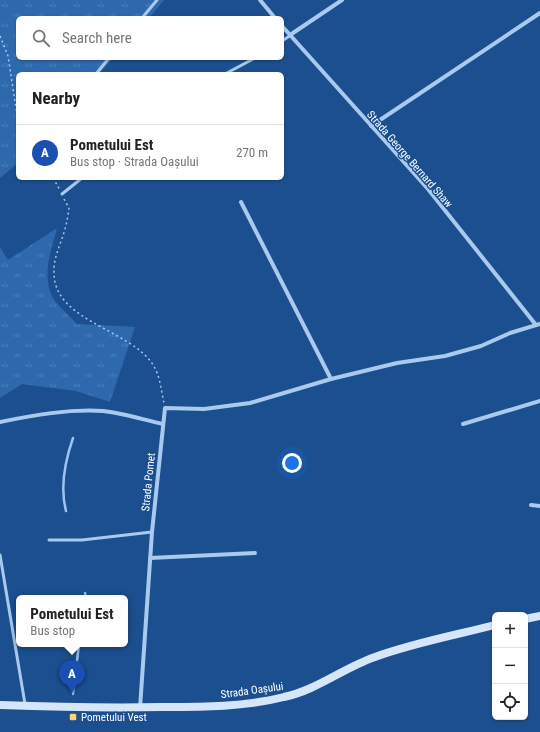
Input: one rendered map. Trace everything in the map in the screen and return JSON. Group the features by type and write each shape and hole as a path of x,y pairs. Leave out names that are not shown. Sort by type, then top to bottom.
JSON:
{"main road":[{"path":"528,618 540,616"},
{"name":"Strada Oașului","path":"0,705 140,708 201,707 253,703 284,698 305,691 353,666 376,657 492,626"}],"street":[{"path":"260,0 274,16"},
{"path":"290,35 342,0"},
{"path":"371,126 540,13"},
{"name":"Strada George Bernard Shaw","path":"284,28 428,189 538,324"},
{"path":"241,202 331,379"},
{"path":"166,408 204,409 250,403 331,379 397,363 444,356 481,346 510,332 538,324"},
{"path":"463,424 540,401"},
{"name":"Strada Pomet","path":"140,708 152,532 166,408"},
{"path":"0,422 42,414 105,411 164,424"},
{"path":"531,505 540,506"},
{"path":"150,558 255,553"}],"lane":[{"path":"144,16 157,0"},
{"path":"284,40 290,35"},
{"path":"98,72 107,60"},
{"path":"229,72 251,60"},
{"path":"62,194 80,180"},
{"path":"49,540 82,540 152,532"},
{"path":"0,555 25,706"}],"path":[{"path":"0,36 8,56 16,108"},
{"path":"53,180 69,208 53,273 59,294 64,303 77,313 138,348 152,362 157,373 166,408"}],"green space":[{"path":"0,0 164,0 151,16 16,16 16,60 111,60 101,72 16,72 16,165 0,178"},
{"path":"57,228 47,274 48,284 55,301 77,324 135,327 110,402 76,391 22,384 0,398 0,247 8,260"}],"waterway":[{"path":"66,511 63,484 73,438"},
{"path":"73,694 79,647"}],"place":[{"name":"Pometului Est","path":"72,693"},
{"name":"Pometului Vest","path":"73,717"}]}
